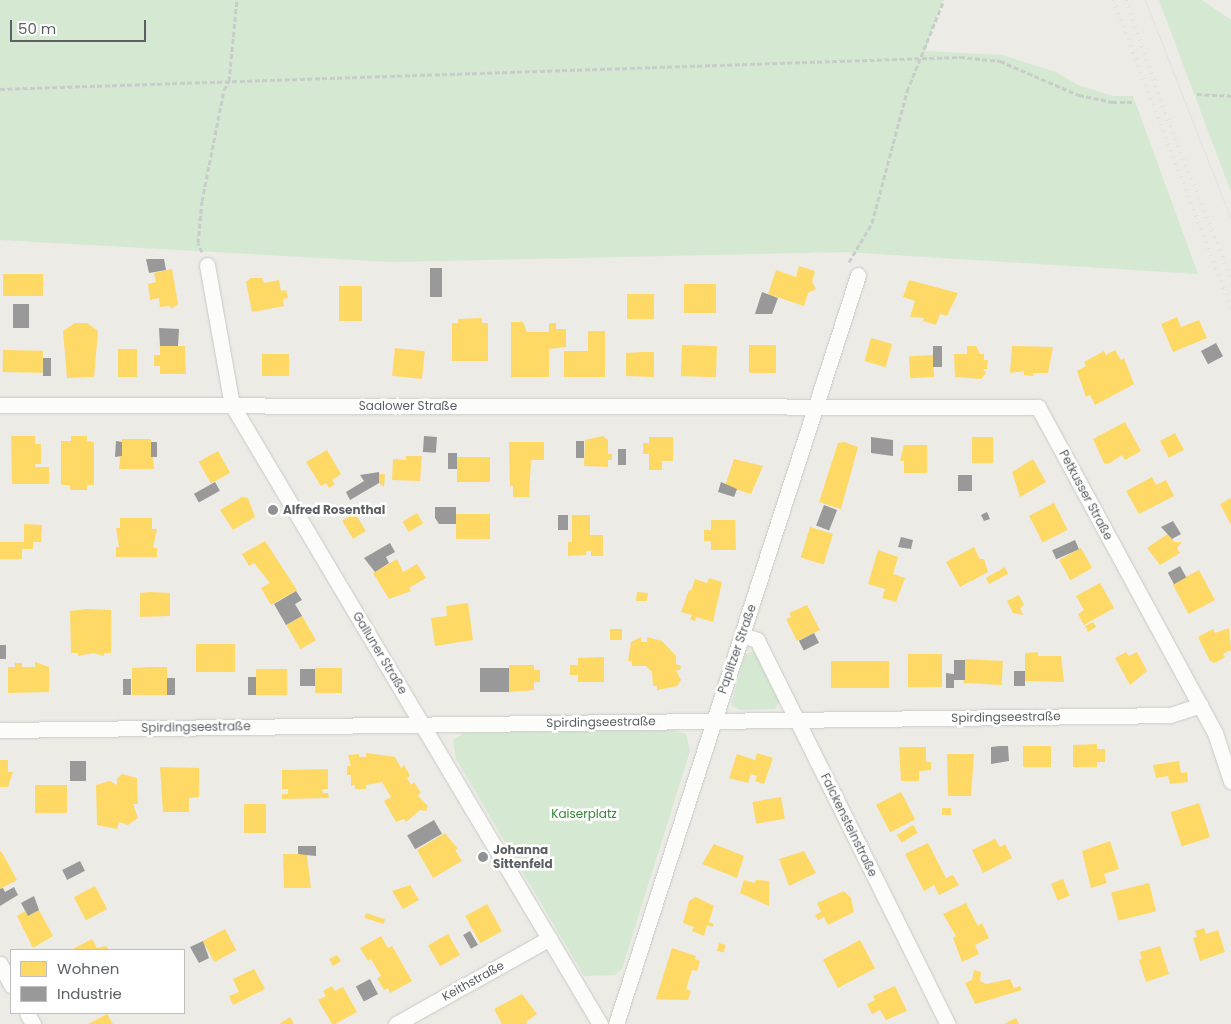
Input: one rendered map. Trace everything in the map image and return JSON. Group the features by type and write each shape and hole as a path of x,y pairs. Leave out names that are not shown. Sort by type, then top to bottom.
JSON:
{"street":[{"name":"Galluner Straße","path":"207,265 232,405 600,1024"},
{"name":"Paplitzer Straße","path":"616,1024 858,275"},
{"name":"Saalower Straße","path":"0,405 816,407"},
{"name":"Petkusser Straße","path":"816,407 1038,407 1215,733 1231,781"},
{"name":"Falckensteinstraße","path":"742,635 757,640 948,1024"},
{"name":"Spirdingseestraße","path":"0,730 1170,715 1200,705"},
{"name":"Keithstraße","path":"396,1024 550,938"},
{"path":"0,964 10,983"}],"path":[{"path":"207,265 198,242 202,201 224,90 229,81 237,0"},
{"path":"858,275 847,260 872,223 907,91 944,0"},
{"path":"0,89 960,57 1000,61 1079,95 1112,102 1134,102"},
{"path":"1198,94 1231,96"}],"green space":[{"path":"0,0 943,0 925,51 1002,55 1056,72 1078,85 1113,96 1133,96 1198,274 847,252 392,262 0,240"},
{"path":"1159,0 1202,0 1231,20 1231,192"},
{"path":"754,651 779,702 775,709 740,710 731,705 745,655"},
{"name":"Kaiserplatz","path":"674,730 686,734 690,751 622,969 615,975 584,976 456,759 453,740 464,733"}],"building: Wohnen":[{"path":"799,266 815,271 812,282 816,289 808,293 804,306 768,294 776,270 796,277"},
{"path":"172,269 178,304 171,309 170,306 160,307 159,298 150,300 148,284 156,282 154,273"},
{"path":"3,274 43,274 43,296 3,296"},
{"path":"251,278 262,278 264,283 279,280 281,291 286,290 288,298 283,299 284,306 252,312 246,282"},
{"path":"909,280 958,293 947,316 940,314 936,325 923,321 924,318 910,317 915,301 903,297"},
{"path":"684,284 716,284 716,313 684,313"},
{"path":"339,286 362,286 362,321 339,321"},
{"path":"627,294 654,294 654,319 627,319"},
{"path":"1177,317 1181,327 1199,320 1207,338 1173,352 1161,324"},
{"path":"482,318 482,323 488,323 488,361 452,361 452,323 458,323 458,319"},
{"path":"511,322 523,322 527,332 549,332 549,323 556,323 556,329 566,329 566,347 549,349 549,377 511,377"},
{"path":"75,323 87,323 98,331 94,377 67,378 63,331"},
{"path":"588,331 605,331 605,377 564,377 564,351 588,351"},
{"path":"871,338 892,344 886,367 864,361"},
{"path":"682,345 717,346 716,377 681,376"},
{"path":"749,345 776,345 776,373 749,373"},
{"path":"160,346 185,346 186,374 160,374 160,366 154,366 154,355 160,355"},
{"path":"967,346 976,346 980,354 984,354 984,360 988,360 987,369 983,369 986,373 981,379 955,377 954,354 967,354"},
{"path":"1012,346 1053,347 1048,373 1033,373 1033,376 1024,375 1024,371 1010,373"},
{"path":"395,348 425,351 422,379 392,376"},
{"path":"118,349 137,349 137,377 118,377"},
{"path":"3,350 43,351 43,373 3,372"},
{"path":"1115,350 1121,360 1124,358 1134,384 1095,405 1090,395 1086,397 1077,371 1086,366 1084,362 1104,351 1106,355"},
{"path":"654,352 654,377 626,376 626,353"},
{"path":"262,354 289,354 289,376 262,376"},
{"path":"933,355 934,377 910,378 909,356"},
{"path":"1125,422 1141,451 1125,460 1122,455 1108,464 1104,463 1093,439"},
{"path":"1175,433 1184,450 1169,458 1160,441"},
{"path":"11,436 35,436 35,444 41,444 41,464 35,464 35,467 49,467 49,484 12,484"},
{"path":"71,436 87,436 87,441 94,442 94,485 87,485 87,490 70,490 70,485 61,485 61,441 71,441"},
{"path":"603,436 608,440 608,454 612,454 612,460 608,460 608,467 584,466 585,440"},
{"path":"649,437 673,437 673,461 662,461 662,470 649,470 649,454 643,454 643,443 649,443"},
{"path":"972,437 993,437 993,463 972,463"},
{"path":"122,439 151,439 154,469 119,469"},
{"path":"509,442 544,442 544,460 531,460 529,497 513,497 513,486 510,486"},
{"path":"844,442 858,447 841,509 819,502 838,443"},
{"path":"904,445 927,445 927,473 904,473 904,461 900,461"},
{"path":"327,450 341,474 332,480 335,484 329,488 326,483 321,486 306,462"},
{"path":"218,451 230,473 211,484 199,462"},
{"path":"406,456 422,456 420,481 392,480 393,459 406,460"},
{"path":"457,457 490,457 490,482 457,482"},
{"path":"734,459 763,466 751,494 725,486"},
{"path":"1033,459 1046,482 1020,497 1012,472"},
{"path":"379,474 385,474 384,487 379,483"},
{"path":"1152,477 1156,485 1166,480 1174,496 1139,514 1126,491"},
{"path":"242,497 248,498 255,517 233,530 220,510"},
{"path":"1231,498 1231,525 1220,504"},
{"path":"1054,503 1068,530 1043,542 1029,516"},
{"path":"355,513 366,531 353,539 342,521"},
{"path":"417,513 423,523 409,532 402,522"},
{"path":"456,514 490,514 490,539 456,539"},
{"path":"572,515 590,515 590,535 603,535 603,556 591,556 591,551 586,551 586,555 568,556 568,542 572,542"},
{"path":"120,518 152,518 152,529 157,529 153,548 157,548 157,557 116,557 116,547 119,547 116,528 120,528"},
{"path":"711,520 735,520 736,550 711,550 711,541 704,541 704,530 711,530"},
{"path":"24,524 42,525 41,542 33,542 33,549 22,549 22,559 0,559 0,542 24,542"},
{"path":"810,527 833,534 824,565 801,558"},
{"path":"1169,533 1174,542 1182,542 1177,548 1180,553 1160,565 1147,548"},
{"path":"265,541 297,590 271,605 261,588 270,583 254,563 249,566 242,554"},
{"path":"974,547 980,559 984,559 988,572 960,587 946,562"},
{"path":"1081,548 1092,568 1070,580 1059,560"},
{"path":"878,550 898,557 893,574 905,578 896,602 882,598 885,589 868,584"},
{"path":"397,559 403,572 417,564 426,578 409,588 411,591 389,599 373,573"},
{"path":"1005,567 1008,574 989,584 986,578"},
{"path":"1199,570 1215,600 1188,614 1173,584"},
{"path":"709,578 722,582 713,622 696,617 695,621 690,619 692,615 681,612 695,579 707,583"},
{"path":"1100,583 1114,608 1084,625 1078,614 1084,610 1076,596"},
{"path":"637,592 648,593 647,601 636,601"},
{"path":"140,593 170,593 170,616 140,617"},
{"path":"1019,595 1024,605 1020,608 1023,615 1013,613 1007,601"},
{"path":"468,603 473,640 435,646 431,618 447,616 446,606"},
{"path":"807,605 820,630 797,641 786,619 791,617 789,613"},
{"path":"87,609 111,610 111,653 104,653 104,656 93,653 78,656 78,653 71,653 70,611"},
{"path":"302,616 316,640 300,649 286,625"},
{"path":"1093,622 1096,627 1088,632 1085,626"},
{"path":"1229,628 1231,650 1223,654 1225,657 1215,663 1210,661 1198,637 1213,629 1215,633"},
{"path":"610,629 622,629 622,640 610,640"},
{"path":"641,637 641,642 647,642 647,637 662,641 676,656 676,664 681,666 680,670 676,670 681,680 677,686 657,690 657,686 653,686 652,672 646,666 632,666 632,661 628,661 631,642"},
{"path":"196,644 235,644 235,672 196,672"},
{"path":"1038,652 1038,656 1061,656 1064,682 1025,681 1025,653"},
{"path":"1126,652 1129,656 1137,652 1147,671 1130,685 1115,658"},
{"path":"908,654 942,654 942,687 908,687"},
{"path":"604,657 604,682 578,682 578,675 570,675 570,665 578,665 578,658"},
{"path":"965,659 1003,661 1002,685 964,683"},
{"path":"831,661 889,661 889,688 831,688"},
{"path":"35,662 49,667 49,692 8,693 8,667 15,667 15,663 22,663 22,667 35,667"},
{"path":"509,665 534,665 534,670 540,670 540,682 534,682 534,690 509,692"},
{"path":"167,667 167,695 132,695 132,668"},
{"path":"315,668 342,668 342,693 315,693"},
{"path":"256,669 287,669 287,695 256,695"},
{"path":"1097,744 1097,749 1105,749 1105,762 1097,762 1097,767 1073,767 1073,745"},
{"path":"1023,746 1051,746 1051,767 1023,767"},
{"path":"899,747 926,747 926,762 931,762 931,770 919,771 919,781 901,781"},
{"path":"366,753 395,757 401,768 404,765 410,776 407,778 411,785 414,782 421,793 417,795 428,806 426,811 420,810 406,822 404,819 396,822 384,801 391,797 382,782 366,785 366,789 355,789 355,785 351,786 351,775 347,775 347,766 351,766 348,755 359,754 359,757 366,757"},
{"path":"757,753 773,758 764,784 755,781 757,776 751,774 748,783 729,778 737,754 755,760"},
{"path":"947,754 974,754 971,796 948,796"},
{"path":"0,760 8,760 8,772 13,772 8,787 0,787"},
{"path":"1179,761 1181,773 1187,772 1188,782 1170,784 1168,776 1156,778 1153,765"},
{"path":"160,767 199,768 199,797 189,798 189,812 163,812"},
{"path":"328,769 328,789 322,789 323,793 328,793 329,798 282,799 282,794 288,794 288,789 282,789 282,770"},
{"path":"122,774 137,778 138,804 133,804 138,818 128,825 119,822 117,829 97,825 96,785 110,781 117,785 117,779"},
{"path":"35,785 67,785 67,813 35,813"},
{"path":"901,792 915,820 890,832 876,805"},
{"path":"781,797 785,819 756,824 752,802"},
{"path":"1199,803 1210,837 1182,847 1170,812"},
{"path":"244,804 266,804 266,833 244,833"},
{"path":"942,808 951,808 951,815 942,815"},
{"path":"913,825 918,833 902,843 897,835"},
{"path":"445,833 458,849 455,850 462,861 433,878 417,850"},
{"path":"995,839 1000,847 1005,844 1012,858 983,873 972,850"},
{"path":"1110,841 1119,869 1104,874 1107,883 1091,888 1082,851"},
{"path":"928,843 946,878 953,875 959,885 939,895 934,885 924,891 905,854"},
{"path":"714,844 744,856 737,878 702,864"},
{"path":"804,851 816,873 789,886 779,859"},
{"path":"0,852 17,880 0,889"},
{"path":"283,854 311,854 307,856 311,888 284,888"},
{"path":"1063,879 1070,896 1058,901 1051,884"},
{"path":"744,880 755,883 756,880 769,881 769,906 740,893"},
{"path":"1149,883 1156,911 1118,921 1111,892"},
{"path":"410,885 419,900 403,909 392,891"},
{"path":"95,886 107,909 86,920 74,897"},
{"path":"844,891 851,898 854,912 828,925 824,917 818,920 815,915 821,912 817,903"},
{"path":"696,897 714,906 709,922 714,924 712,927 707,925 704,936 692,931 694,927 683,923 689,901"},
{"path":"966,903 978,926 982,923 989,938 975,945 979,954 962,962 953,938 956,936 943,914"},
{"path":"487,904 502,931 480,943 465,916"},
{"path":"39,910 53,936 33,948 17,916 25,911 28,916"},
{"path":"366,913 385,919 383,924 364,918"},
{"path":"1204,928 1206,934 1218,930 1225,952 1200,961 1193,938 1197,937 1195,931"},
{"path":"225,929 236,950 214,962 203,941"},
{"path":"448,934 460,955 440,966 428,946"},
{"path":"381,936 388,948 392,946 412,981 390,993 388,988 384,990 377,978 381,976 371,959 368,961 360,948"},
{"path":"92,939 97,948 106,946 108,949 73,949"},
{"path":"860,940 875,968 838,988 823,960"},
{"path":"719,943 726,945 724,953 717,951"},
{"path":"1160,946 1169,974 1146,982 1139,960 1142,959 1140,952"},
{"path":"672,948 696,956 695,959 700,961 697,971 692,970 686,989 691,991 688,1000 656,999"},
{"path":"337,955 341,961 333,966 329,959"},
{"path":"254,969 265,989 233,1005 229,996 239,992 233,979"},
{"path":"974,970 981,972 980,981 986,984 1010,979 1014,988 1020,986 1022,990 975,1004 965,983 972,980"},
{"path":"332,986 335,991 343,987 357,1012 335,1024 332,1024 318,1000 326,996 323,991"},
{"path":"895,986 907,1011 886,1020 880,1010 872,1014 867,1004 875,1000 873,996"},
{"path":"522,994 537,1014 526,1022 527,1024 502,1024 494,1009"},
{"path":"107,1014 113,1024 88,1024"},
{"path":"290,1017 294,1024 279,1024"},
{"path":"1016,1018 1019,1024 1004,1024"}],"building: Industrie":[{"path":"146,259 164,259 166,270 149,273"},
{"path":"430,268 442,268 442,297 430,297"},
{"path":"762,292 778,298 772,314 755,314"},
{"path":"13,304 29,304 29,328 13,328"},
{"path":"159,328 179,329 178,346 160,346"},
{"path":"1216,343 1223,356 1208,364 1201,351"},
{"path":"933,346 942,346 942,367 933,367"},
{"path":"43,358 51,358 51,376 43,376"},
{"path":"424,436 437,437 436,453 423,452"},
{"path":"871,437 893,440 893,456 871,453"},
{"path":"116,441 122,442 122,456 115,457"},
{"path":"576,441 584,441 584,458 576,458"},
{"path":"151,442 157,442 157,457 151,457"},
{"path":"618,449 626,449 626,465 618,465"},
{"path":"448,453 457,453 457,469 448,469"},
{"path":"379,472 379,483 350,500 346,492 364,481 360,475"},
{"path":"958,475 972,475 972,491 958,491"},
{"path":"215,482 220,491 199,502 194,494"},
{"path":"721,482 737,489 734,497 718,492"},
{"path":"824,505 837,510 829,531 816,526"},
{"path":"435,507 456,507 456,524 439,524 435,518"},
{"path":"987,512 990,519 984,521 981,515"},
{"path":"558,515 568,515 568,530 558,530"},
{"path":"1173,521 1181,534 1172,539 1161,527"},
{"path":"901,537 913,540 911,549 898,547"},
{"path":"1075,540 1079,549 1056,559 1052,550"},
{"path":"390,543 395,552 386,557 389,563 375,572 364,558"},
{"path":"1180,566 1186,577 1174,584 1168,573"},
{"path":"296,591 302,600 295,604 302,616 286,625 274,604"},
{"path":"814,633 819,643 804,651 799,641"},
{"path":"0,645 6,645 6,659 0,659"},
{"path":"954,660 965,660 965,680 954,680 954,688 946,688 946,673 954,674"},
{"path":"480,668 509,668 509,692 480,692"},
{"path":"300,669 315,669 315,686 300,686"},
{"path":"1014,671 1025,671 1025,686 1014,686"},
{"path":"248,677 256,677 256,695 248,695"},
{"path":"167,678 175,678 175,695 167,695"},
{"path":"123,679 131,679 131,695 123,695"},
{"path":"1008,746 1009,761 991,764 991,747"},
{"path":"70,761 86,761 86,781 70,781"},
{"path":"434,820 442,834 415,849 407,836"},
{"path":"298,846 316,846 316,856 298,854"},
{"path":"80,861 85,871 67,880 62,870"},
{"path":"14,887 18,895 0,906 0,889 3,888 5,892"},
{"path":"34,896 39,910 28,916 21,903"},
{"path":"470,931 478,945 471,949 463,935"},
{"path":"203,941 209,958 199,963 190,947"},
{"path":"370,979 378,994 364,1002 356,987"}],"tram line":[{"path":"1145,0 1231,219"}],"railway":[{"path":"1113,0 1231,308"},
{"path":"1126,0 1165,113 1231,278"}],"place":[{"name":"Alfred Rosenthal","path":"273,510"},
{"name":"Johanna Sittenfeld","path":"483,857"}]}
